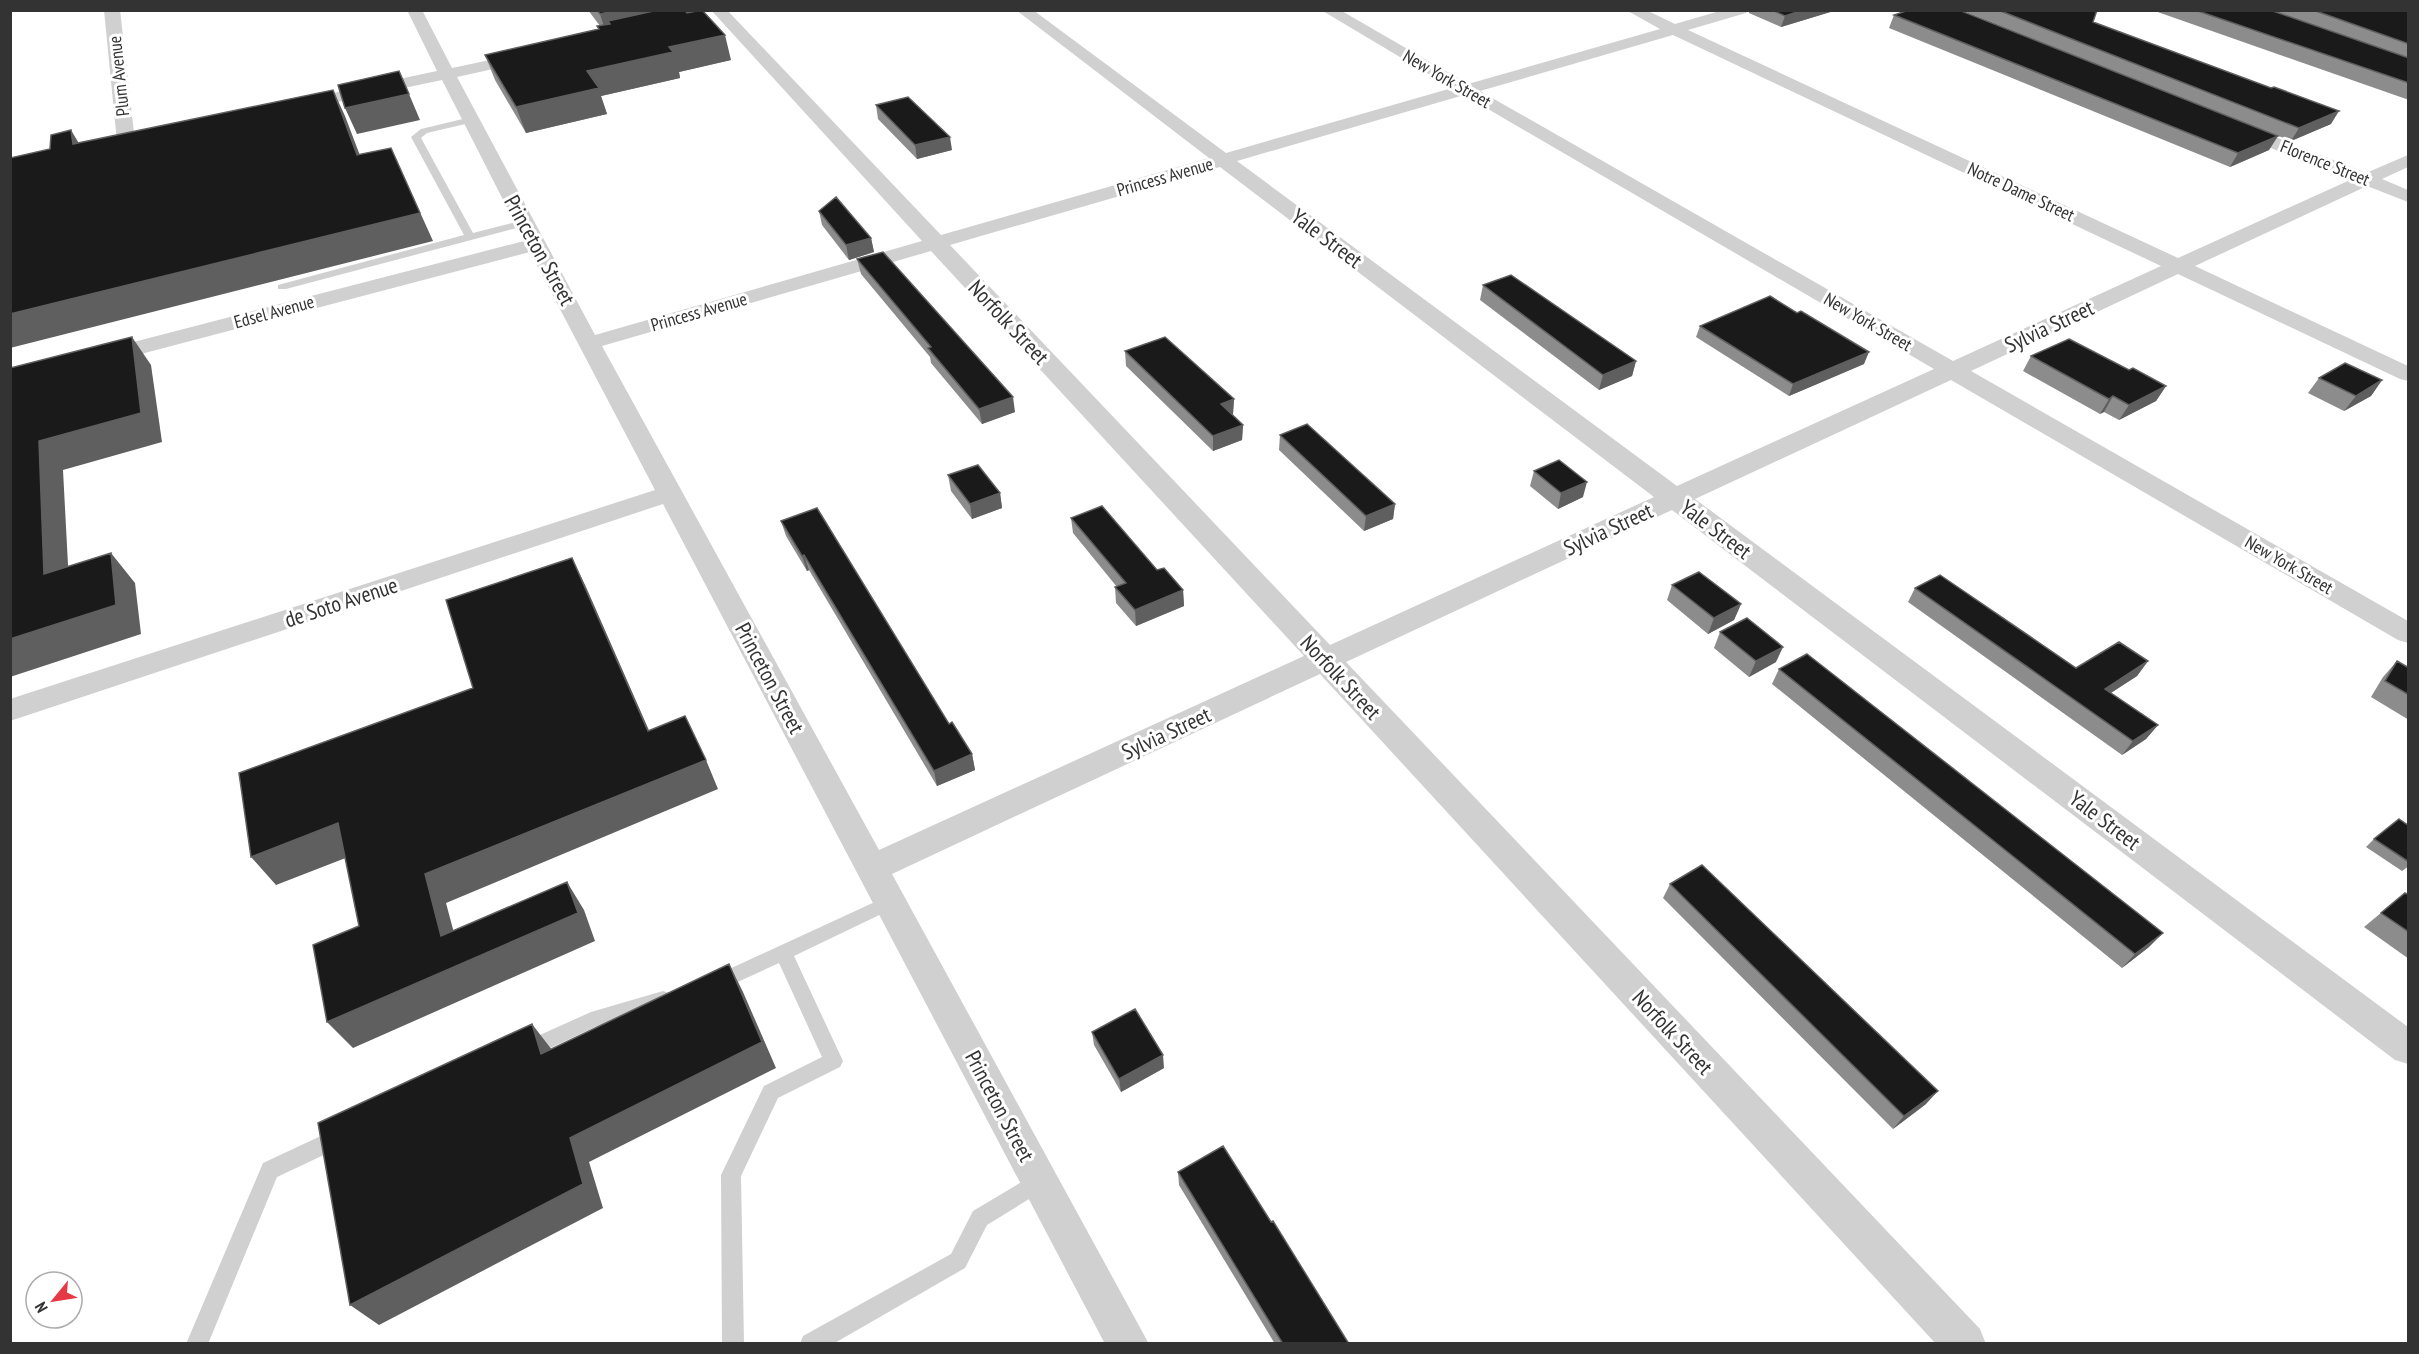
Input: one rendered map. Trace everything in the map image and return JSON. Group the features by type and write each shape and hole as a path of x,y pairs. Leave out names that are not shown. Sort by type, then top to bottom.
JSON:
{"street":[{"name":"Plum Avenue","path":"112,10 126,142"},
{"name":"Yale Street","path":"1023,10 2409,1048"},
{"name":"New York Street","path":"1328,10 2409,633"},
{"name":"Notre Dame Street","path":"1633,10 2409,374"},
{"name":"Princess Avenue","path":"590,343 1741,10"},
{"name":"Princeton Street","path":"418,11 447,74 530,233 1128,1344"},
{"name":"Norfolk Street","path":"720,15 1965,1344"},
{"path":"282,109 549,53"},
{"name":"Florence Street","path":"2224,123 2409,196"},
{"path":"108,146 146,138"},
{"name":"Sylvia Street","path":"872,868 2409,160"},
{"name":"Edsel Avenue","path":"79,363 530,233"},
{"name":"de Soto Avenue","path":"10,710 671,493"}],"lane":[{"path":"470,237 416,137 424,131 471,120"},
{"path":"282,287 470,237 530,233"},
{"path":"704,987 784,953 890,902"},
{"path":"733,1344 731,1175 771,1092 832,1061 784,953"},
{"path":"516,1055 591,1020 681,994"},
{"path":"197,1344 270,1170 355,1130"},
{"path":"811,1344 958,1261 980,1218 1040,1181"}],"building":[{"path":"597,10 619,10 600,14"},
{"path":"658,10 685,10 687,13 702,10 725,35 669,47 673,52 587,71 599,88 516,107 485,55 599,29 597,26 610,24 608,21"},
{"path":"1772,10 1803,10 1785,16"},
{"path":"1909,10 1959,10 2278,136 2238,153 1894,15"},
{"path":"1998,10 2097,10 2093,22 2339,111 2299,128"},
{"path":"2195,10 2270,10 2409,58 2409,83"},
{"path":"2313,10 2409,10 2409,44"},
{"path":"399,71 409,94 345,108 338,85"},
{"path":"333,90 357,155 391,148 420,213 10,314 10,158 50,149 51,135 71,130 73,144"},
{"path":"908,97 950,137 915,145 876,105"},
{"path":"836,197 871,238 846,245 819,211"},
{"path":"883,252 1013,397 979,409 928,348 931,347 857,259"},
{"path":"1511,275 1636,361 1603,375 1483,285"},
{"path":"1770,296 1797,313 1801,311 1869,352 1793,384 1700,326"},
{"path":"132,337 141,413 39,441 44,574 111,553 116,605 10,639 10,368"},
{"path":"1165,337 1234,399 1221,404 1243,425 1213,436 1125,351"},
{"path":"2069,339 2129,370 2133,368 2166,386 2129,405 2113,396 2109,399 2031,356"},
{"path":"2345,363 2382,380 2356,396 2319,378"},
{"path":"1307,424 1395,504 1366,516 1280,435"},
{"path":"1559,460 1587,482 1561,493 1534,471"},
{"path":"978,465 1000,493 970,504 948,475"},
{"path":"1102,506 1157,570 1164,568 1183,590 1135,610 1115,587 1126,583 1071,518"},
{"path":"817,508 949,724 952,722 972,754 934,771 804,555 802,556 781,521"},
{"path":"572,558 648,731 685,716 706,760 425,874 441,936 567,882 578,913 327,1022 313,945 359,926 338,823 251,857 239,773 473,688 446,600"},
{"path":"1699,572 1741,604 1714,618 1672,585"},
{"path":"1940,575 2076,668 2119,642 2148,661 2105,689 2158,725 2133,741 1915,588"},
{"path":"1747,618 1783,647 1756,661 1720,632"},
{"path":"1807,654 2163,933 2135,954 1779,669"},
{"path":"2397,661 2409,668 2409,695 2385,681"},
{"path":"2399,819 2409,826 2409,862 2374,839"},
{"path":"1702,865 1938,1091 1904,1116 1670,884"},
{"path":"2405,893 2409,895 2409,932 2381,913"},
{"path":"729,964 762,1042 570,1138 583,1184 350,1305 318,1123 532,1024 541,1054"},
{"path":"1135,1009 1163,1055 1119,1079 1092,1032"},
{"path":"1223,1146 1271,1222 1273,1221 1349,1344 1283,1344 1178,1172"}]}
